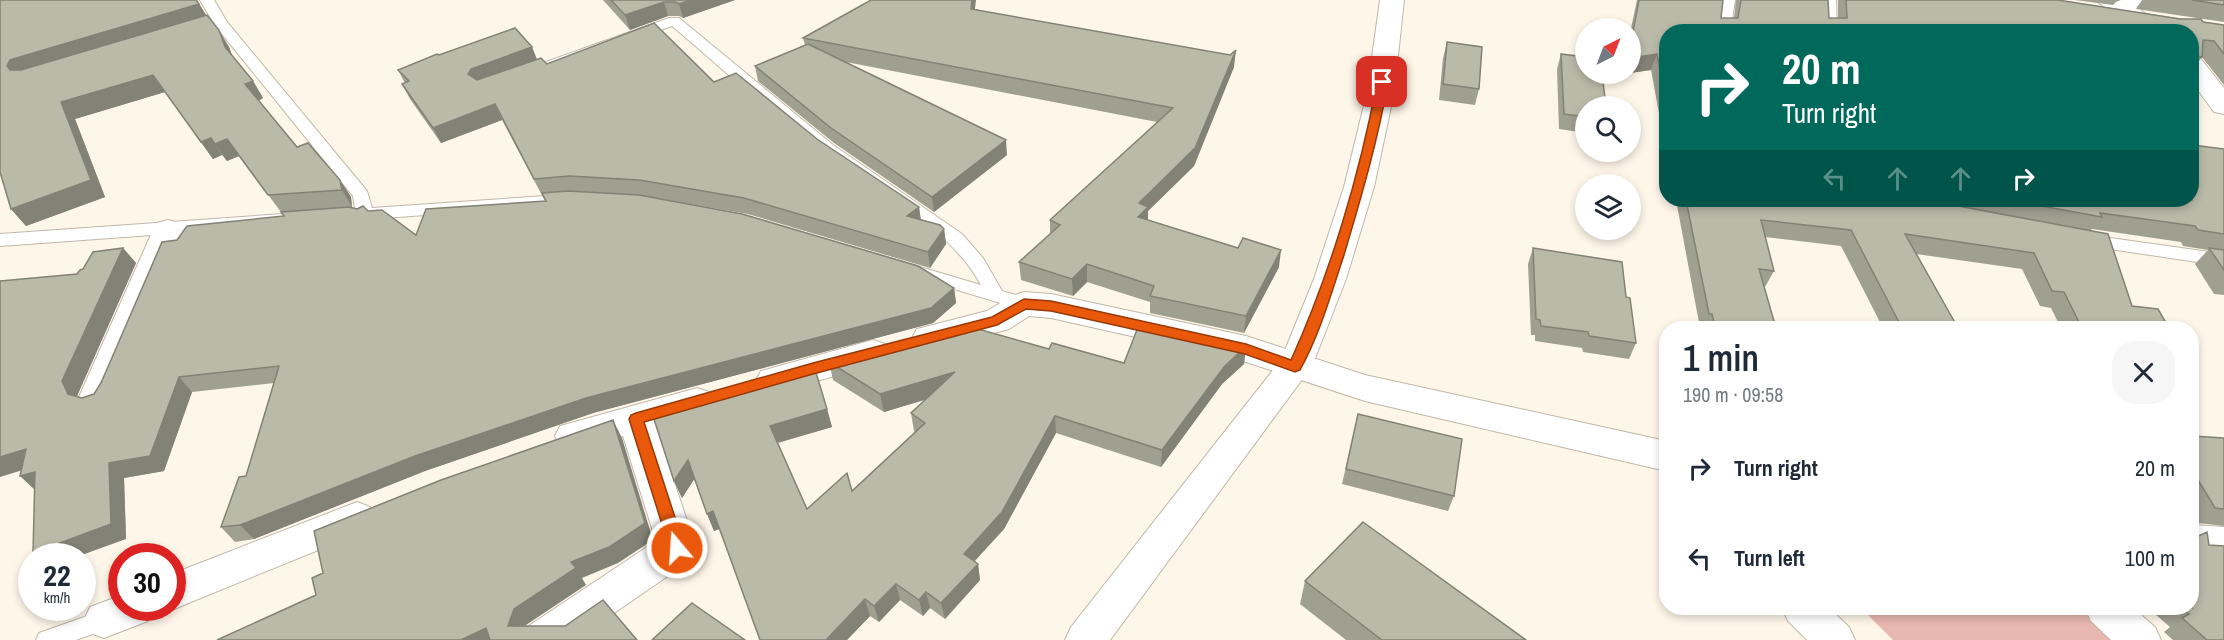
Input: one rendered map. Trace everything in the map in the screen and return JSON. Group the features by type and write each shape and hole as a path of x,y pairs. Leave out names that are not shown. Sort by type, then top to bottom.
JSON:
{"street":[{"path":"1086,640 1295,366 1317,318 1349,217 1376,120 1389,43 1392,0"},
{"path":"2086,12 2143,15"},
{"path":"2199,74 2224,106"},
{"path":"96,397 168,230"},
{"path":"539,449 594,429 997,320 1010,299 1234,347 1365,388 1659,458"},
{"path":"542,640 677,548 636,419"},
{"path":"186,586 384,507"},
{"path":"2199,542 2224,544"},
{"path":"1809,615 1834,640"},
{"path":"2113,615 2140,640"}],"lane":[{"path":"207,0 220,24 361,195 365,216"},
{"path":"1724,24 1728,0"},
{"path":"1829,0 1830,24"},
{"path":"484,89 674,21 827,149 956,238 1010,299"},
{"path":"29,82 220,24"},
{"path":"0,240 365,216 575,199 645,203 748,222 1010,299"},
{"path":"2077,239 2224,260"},
{"path":"47,640 108,618"}],"shaded area":[{"path":"1868,615 2091,615 2118,640 1893,640"}],"building":[{"path":"0,0 196,0 199,4 10,60 7,66 10,70 21,70 207,15 219,30 225,47 253,81 245,84 297,147 308,143 340,180 342,190 268,195 227,139 215,144 211,138 201,142 153,75 61,102 91,180 11,209 0,172"},
{"path":"611,0 691,0 679,4 664,2 625,15"},
{"path":"871,0 972,0 971,9 1230,55 1236,50 1195,148 1139,203 1148,207 1138,217 1238,248 1243,238 1281,250 1246,316 1150,296 1154,286 1087,264 1072,279 1019,262 1060,225 1050,220 1173,108 803,38"},
{"path":"1639,0 1723,0 1721,18 1738,18 1741,0 1828,0 1829,18 1847,18 1846,0 2058,0 2180,19 2201,19 2203,22 2224,25 2224,54 2214,41 2203,40 2202,57 2199,56 2199,24 1659,24 1659,64 1657,54 1641,56 1641,18 1636,18"},
{"path":"2192,0 2224,0 2224,5"},
{"path":"654,23 714,82 736,73 817,139 919,207 907,216 940,225 944,229 928,252 744,198 639,180 569,176 534,179 495,104 433,128 402,84 409,81 398,70 437,54 515,28 532,47 471,69 468,74 477,80 541,58 547,64"},
{"path":"1447,42 1482,47 1479,89 1443,84"},
{"path":"808,44 1006,140 932,197 831,128 755,66"},
{"path":"1561,54 1575,56 1575,84 1603,84 1605,96 1575,96 1575,116 1564,114"},
{"path":"2199,146 2224,149 2224,234 2198,230 2195,226 2100,213 2102,217 2047,207 2199,207"},
{"path":"568,191 639,195 742,214 918,266 954,288 931,308 586,398 415,456 240,525 221,527 239,477 246,476 279,366 179,377 150,456 109,463 111,524 60,543 33,543 35,472 20,476 26,449 0,457 0,281 77,274 83,269 93,252 123,248 62,381 68,394 82,398 94,394 101,383 162,242 177,240 187,226 284,216 281,212 349,207 357,209 363,206 368,211 382,210 416,235 426,209 546,201 542,193"},
{"path":"1687,207 1964,207 2108,234 2132,306 2158,309 2165,321 2078,321 2064,292 2052,291 2034,253 1905,234 1954,321 1898,321 1851,230 1761,220 1774,271 1759,269 1774,321 1714,321 1712,314 1709,314"},
{"path":"1533,248 1622,262 1626,297 1630,298 1636,343 1589,336 1588,332 1541,326 1540,320 1536,319"},
{"path":"2209,248 2224,250 2224,270"},
{"path":"1140,322 1246,346 1224,367 1162,450 1055,416 1002,512 964,554 978,564 941,603 926,592 919,600 896,584 874,606 865,599 826,640 760,640 713,511 707,514 688,460 674,481 651,410 814,366 827,409 770,426 807,509 847,473 852,491 925,423 911,413 955,372 880,394 829,362 964,325 1049,349 1052,343 1124,363"},
{"path":"1358,414 1462,439 1454,496 1346,469"},
{"path":"613,420 645,523 609,547 571,562 576,568 514,609 508,626 565,626 603,600 637,640 490,640 486,628 461,640 217,640 316,595 312,578 323,573 314,531 441,480"},
{"path":"2199,436 2224,438 2224,509 2215,508 2199,482"},
{"path":"1363,522 1526,640 1382,640 1305,581"},
{"path":"2207,532 2209,545 2224,546 2224,640 2207,640 2182,618 2187,615 2199,615 2199,536"},
{"path":"692,603 745,640 652,640"}],"route":[{"path":"677,548 636,419 997,320 1024,303 1051,306 1246,350 1295,366 1317,318 1349,217 1376,120 1382,82"}]}
